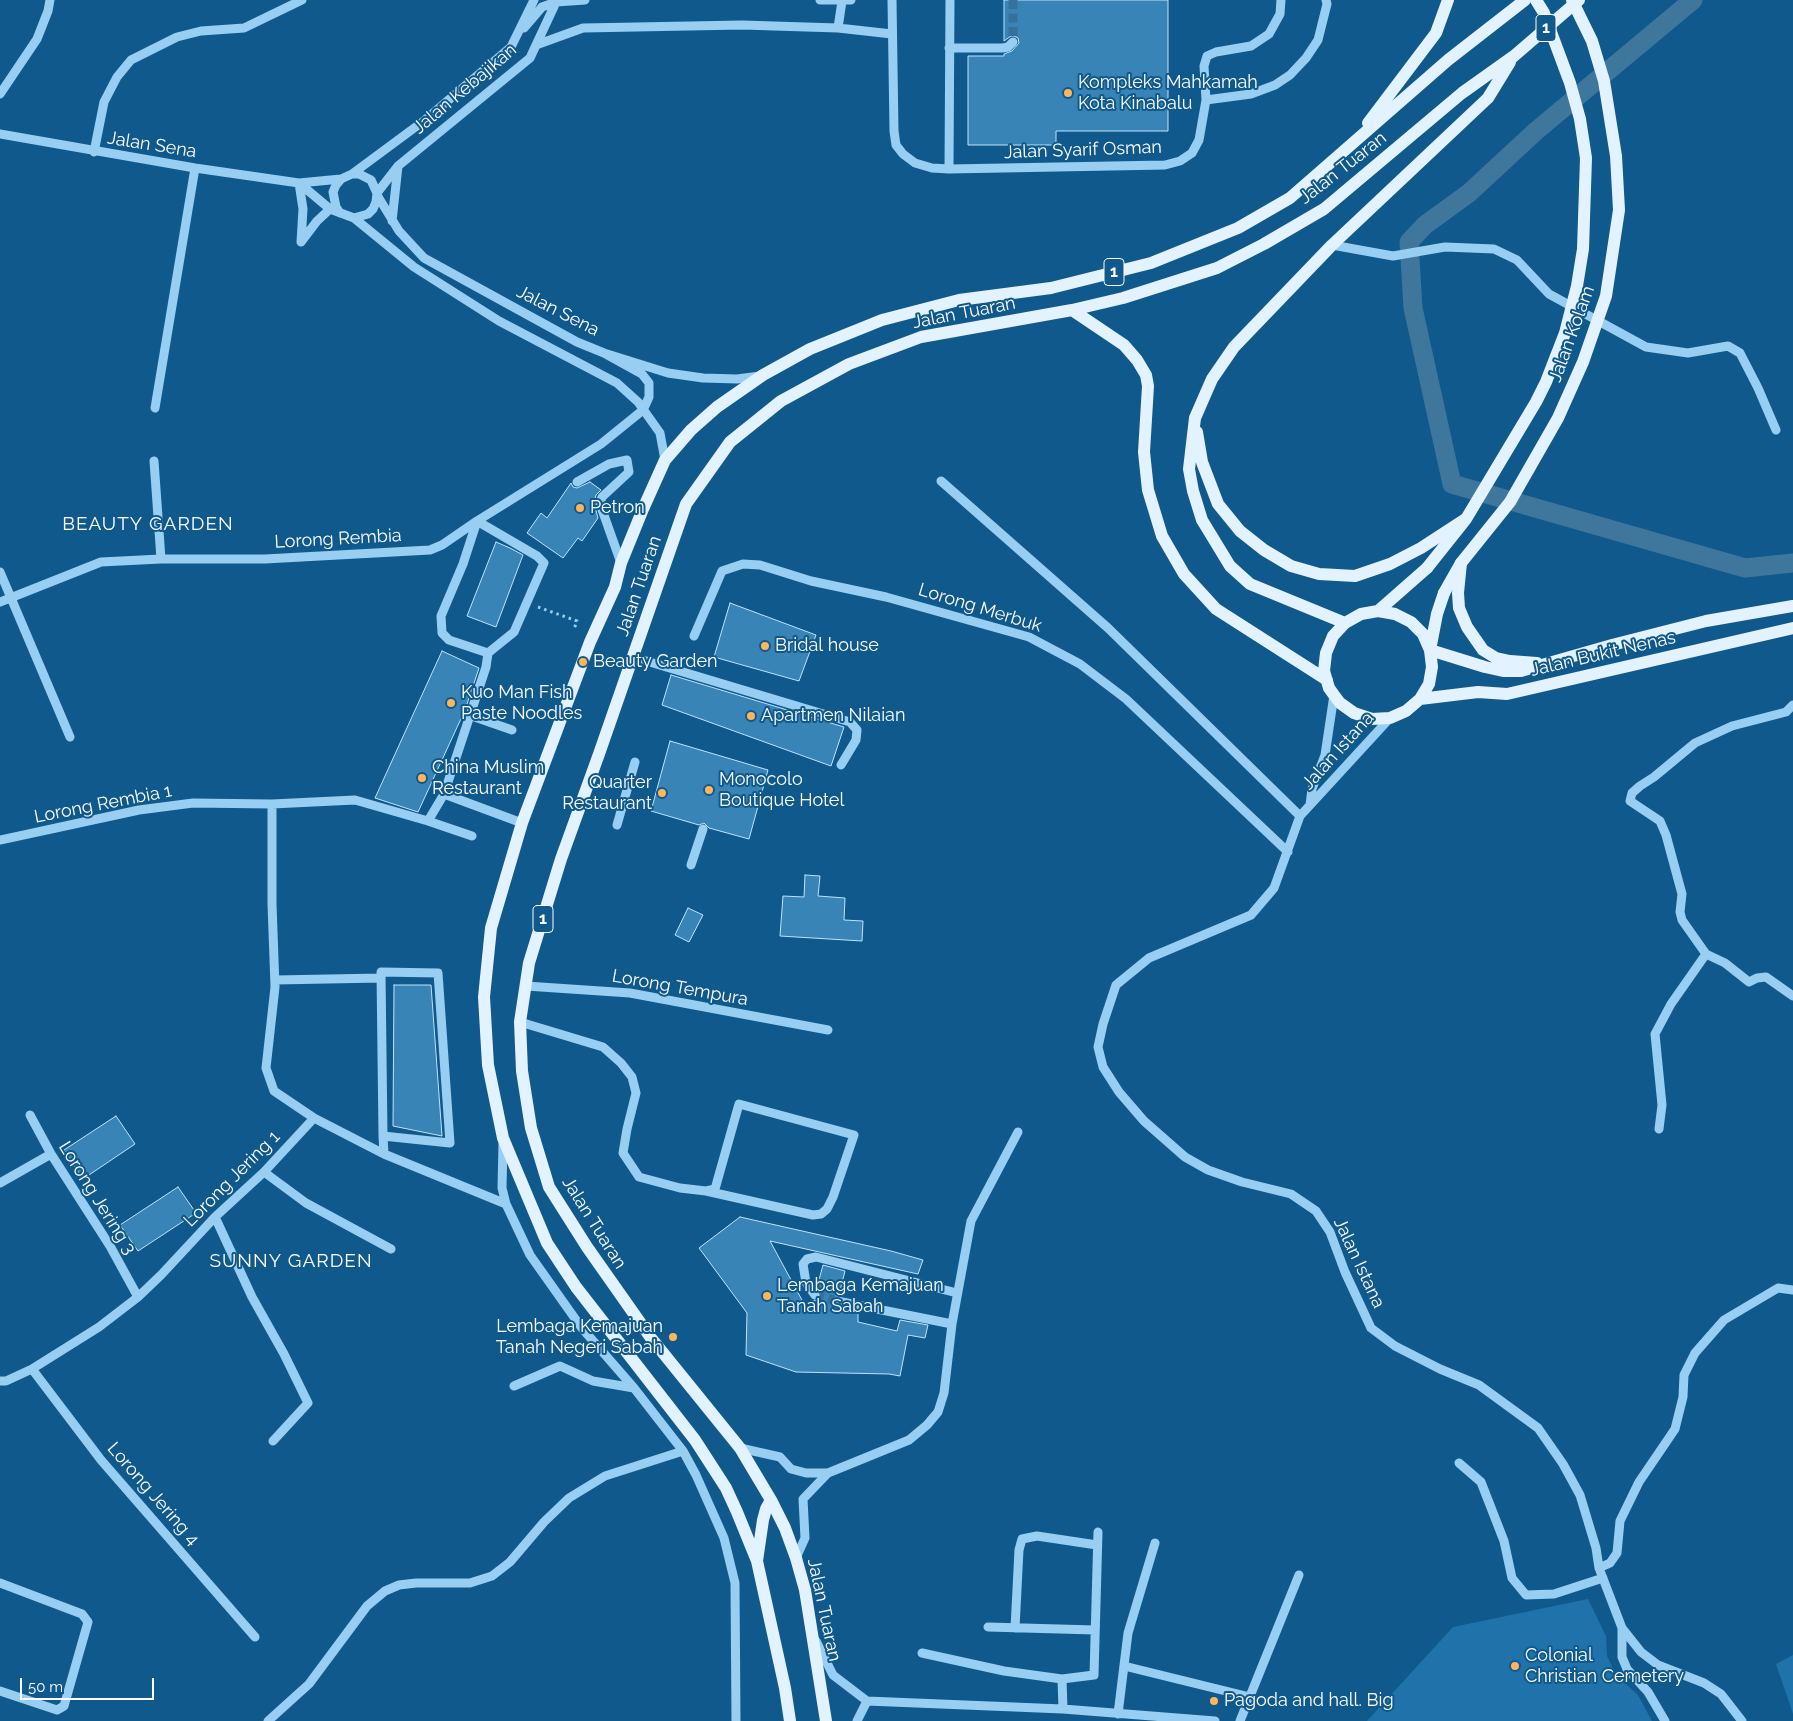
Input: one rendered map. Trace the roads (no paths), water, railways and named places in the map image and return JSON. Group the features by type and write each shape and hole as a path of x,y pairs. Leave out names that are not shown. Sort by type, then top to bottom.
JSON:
{"main road":[{"path":"1353,144 1436,33 1448,0"},
{"path":"1448,60 1516,0"},
{"name":"Jalan Tuaran","path":"790,1721 785,1688 757,1561 726,1488 695,1440 576,1287 547,1243 503,1138 488,1065 484,997 491,928 522,822 590,642 615,587 621,562 643,509 665,460 691,430 717,407 763,375 810,349 882,320 959,300 1050,288 1151,263 1238,228 1290,198 1448,60 1525,0"},
{"name":"Jalan Kolam","path":"1378,611 1427,568 1466,519 1546,382 1564,333 1577,286 1583,249 1586,158 1580,119 1570,83 1544,13 1536,0"},
{"name":"Jalan Kolam","path":"1430,650 1437,614 1444,593 1461,563 1510,502 1558,418 1583,362 1606,296 1619,210 1616,156 1604,81 1592,41 1572,0"},
{"name":"Jalan Tuaran","path":"826,1721 805,1590 785,1528 771,1500 740,1448 651,1338 586,1248 549,1187 531,1128 522,1071 520,1022 529,963 561,859 686,504 730,442 781,401 850,364 921,337 1072,310 1123,298 1217,268 1264,244 1324,208 1462,93 1514,56 1579,0"},
{"path":"1345,623 1250,584 1230,566 1202,520 1193,492 1189,469 1195,418 1212,379 1234,347 1332,245 1488,98 1514,56"},
{"path":"1072,310 1124,345 1137,360 1146,375 1148,386 1144,452 1148,490 1162,536 1184,574 1216,610 1327,680"},
{"path":"1195,418 1202,462 1218,504 1240,531 1264,550 1291,566 1319,574 1354,576 1390,564 1421,548 1466,519"},
{"path":"1461,563 1458,593 1459,608 1467,627 1483,650 1496,658 1510,662 1545,663"},
{"name":"Jalan Bukit Nenas","path":"1430,650 1503,671 1521,671 1706,621 1793,606"},
{"path":"1378,611 1395,614 1411,622 1423,634 1430,650 1432,667 1428,684 1420,699 1406,711 1390,718 1372,719 1354,713 1340,703 1327,680 1324,671 1326,653 1333,636 1345,623 1360,614 1378,611"},
{"name":"Jalan Bukit Nenas","path":"1420,699 1478,692 1507,694 1793,628"},
{"path":"757,1561 763,1520 771,1500"}],"street":[{"path":"0,94 37,38 48,11 50,0"},
{"path":"94,152 104,102 117,77 131,60 176,38 201,31 244,28 302,0"},
{"name":"Jalan Kebajikan","path":"352,174 425,120 511,47 534,0"},
{"path":"517,36 542,7 556,1 585,0"},
{"path":"820,0 846,0 838,28"},
{"name":"Jalan Syarif Osman","path":"892,0 894,131 896,145 903,154 915,163 932,168 949,169 1165,165 1180,161 1192,153 1199,140 1206,100 1204,66 1207,56 1216,52 1250,46 1269,34 1280,14 1281,0"},
{"path":"949,169 950,0"},
{"path":"1206,100 1251,94 1275,86 1290,75 1306,58 1318,40 1327,4 1326,0"},
{"name":"Jalan Kebajikan","path":"377,194 398,166 530,58 556,1"},
{"path":"536,45 583,28 742,25 838,28 892,34"},
{"path":"949,48 1008,48 1013,42"},
{"name":"Jalan Sena","path":"0,134 94,152 299,183 341,179 352,174 365,176 371,180 399,232 424,258 577,342 604,353 668,373 736,380 763,375"},
{"path":"392,221 398,166"},
{"path":"155,408 195,168"},
{"path":"340,213 333,200 333,192 341,179"},
{"path":"299,183 303,209 301,242 317,221 330,209"},
{"name":"Jalan Sena","path":"299,183 330,209 354,218 414,267 499,321 617,383 638,402 660,433 665,460"},
{"path":"354,218 362,217 373,209 377,194"},
{"path":"1332,245 1393,256 1429,248 1494,249 1518,260 1549,294 1646,347 1688,353 1728,346 1740,353 1776,430"},
{"path":"604,353 642,374 649,383 649,397 643,410"},
{"name":"Lorong Rembia","path":"0,602 101,562 161,559 265,560 430,550 442,545 601,444 643,410"},
{"path":"577,482 609,464 627,460 629,472 602,498 600,504 621,562"},
{"path":"154,461 161,559"},
{"path":"941,482 1060,584 1108,628 1300,816"},
{"path":"428,821 444,794 486,667 488,653 514,632 544,563 537,556 477,521 463,564 440,616 442,633 449,640 488,653"},
{"name":"Lorong Merbuk","path":"694,636 722,571 743,564 760,565 810,581 886,597 1029,637 1080,664 1126,699 1288,852"},
{"path":"0,572 70,737"},
{"path":"633,657 850,722 857,730 856,740 841,765"},
{"name":"Jalan Istana","path":"1310,805 1312,789 1325,755 1334,695"},
{"path":"1793,705 1786,712 1732,726 1695,742 1632,793 1630,801 1660,821 1666,835 1682,894 1680,912 1682,920 1706,954 1725,963 1750,982 1757,978 1766,978 1793,996"},
{"path":"469,715 512,730"},
{"name":"Jalan Istana","path":"1390,718 1300,816 1274,888 1251,915 1149,958 1116,985 1103,1024 1098,1047 1103,1067 1120,1092 1144,1121 1185,1157 1208,1170 1242,1182 1291,1194 1316,1211 1330,1232 1345,1272 1371,1328 1395,1346 1440,1369 1479,1385 1538,1428 1563,1464 1580,1495 1596,1548 1602,1578 1622,1628 1641,1652 1658,1666 1704,1683 1721,1694 1742,1721"},
{"path":"617,825 635,762"},
{"path":"444,794 522,822"},
{"name":"Lorong Rembia 1","path":"0,840 139,810 193,803 272,804 355,800 472,836"},
{"path":"272,804 272,904 275,980 266,1068 274,1091 314,1118 384,1154 506,1204"},
{"path":"691,865 703,829"},
{"path":"1660,1129 1662,1105 1655,1034 1670,1004 1706,954"},
{"path":"383,1136 450,1143 438,973 381,972 383,1136 384,1154"},
{"path":"275,980 381,978"},
{"name":"Lorong Tempura","path":"526,986 630,993 828,1030"},
{"path":"520,1022 603,1047 632,1077 636,1093 623,1152 639,1177 680,1188 706,1191 813,1214 821,1214 827,1209 833,1197 854,1135 739,1104 715,1189 706,1191"},
{"name":"Lorong Jering 3","path":"30,1115 51,1154 110,1246 138,1297"},
{"name":"Lorong Jering 1","path":"0,1381 6,1381 32,1369 100,1327 138,1297 215,1217 264,1172 314,1118"},
{"path":"740,1448 780,1457 791,1469 806,1473 828,1473 909,1440 927,1425 938,1412 944,1393 952,1324 971,1221 1018,1132"},
{"path":"503,1138 502,1188 506,1204 530,1255 581,1326 634,1388 683,1451 696,1474 724,1538 735,1583 736,1721"},
{"path":"0,1183 51,1154"},
{"path":"264,1172 306,1203 391,1249"},
{"path":"215,1217 252,1297 284,1354 308,1403 273,1441"},
{"path":"815,1295 806,1282 803,1264 807,1259 816,1257 957,1293"},
{"path":"1599,1568 1610,1563 1617,1553 1620,1521 1639,1482 1675,1429 1683,1398 1684,1375 1695,1353 1724,1320 1778,1288 1793,1290"},
{"path":"837,1301 952,1324"},
{"path":"514,1386 560,1366 593,1381 634,1388"},
{"name":"Lorong Jering 4","path":"32,1369 101,1460 255,1637"},
{"path":"268,1721 309,1684 367,1606 385,1591 399,1585 416,1583 470,1583 492,1576 510,1562 544,1522 569,1498 605,1476 683,1451"},
{"path":"1459,1462 1481,1482 1504,1541 1512,1578 1526,1595 1554,1594 1602,1578"},
{"path":"796,1558 805,1538 803,1499 828,1473"},
{"path":"922,1653 1004,1671 1062,1679 1094,1675 1098,1532"},
{"path":"1015,1628 1019,1550 1022,1539 1037,1536 1097,1545"},
{"path":"1118,1714 1128,1633 1155,1543"},
{"path":"1240,1721 1299,1575"},
{"path":"0,1583 82,1614 88,1622 64,1706 57,1710 0,1691"},
{"path":"988,1627 1095,1630"},
{"path":"1622,1628 1622,1657 1627,1669 1648,1692 1665,1721"},
{"path":"811,1633 833,1674 867,1701 1063,1710 1215,1721"},
{"path":"1124,1666 1250,1697"},
{"path":"1062,1679 1063,1710"},
{"path":"857,1721 867,1701"}],"waterway":[{"path":"1693,0 1536,131 1469,193 1425,225 1409,242 1413,308 1452,484 1745,568 1793,563"}],"tunnel":[{"path":"1013,0 1013,42"},
{"path":"815,1295 837,1301"}],"place":[{"name":"Kompleks Mahkamah Kota Kinabalu","path":"1068,93"},
{"name":"Petron","path":"580,508"},
{"name":"Bridal house","path":"765,646"},
{"name":"Beauty Garden","path":"583,662"},
{"name":"Kuo Man Fish Paste Noodles","path":"451,703"},
{"name":"Apartmen Nilaian","path":"751,716"},
{"name":"China Muslim Restaurant","path":"422,778"},
{"name":"Monocolo Boutique Hotel","path":"709,790"},
{"name":"Quarter Restaurant","path":"662,793"},
{"name":"Lembaga Kemajuan Tanah Sabah","path":"767,1296"},
{"name":"Lembaga Kemajuan Tanah Negeri Sabah","path":"673,1337"},
{"name":"Colonial Christian Cemetery","path":"1515,1666"},
{"name":"Pagoda and hall. Big","path":"1214,1701"}],"district":[{"name":"BEAUTY GARDEN","path":"148,524"},
{"name":"SUNNY GARDEN","path":"291,1261"}]}
